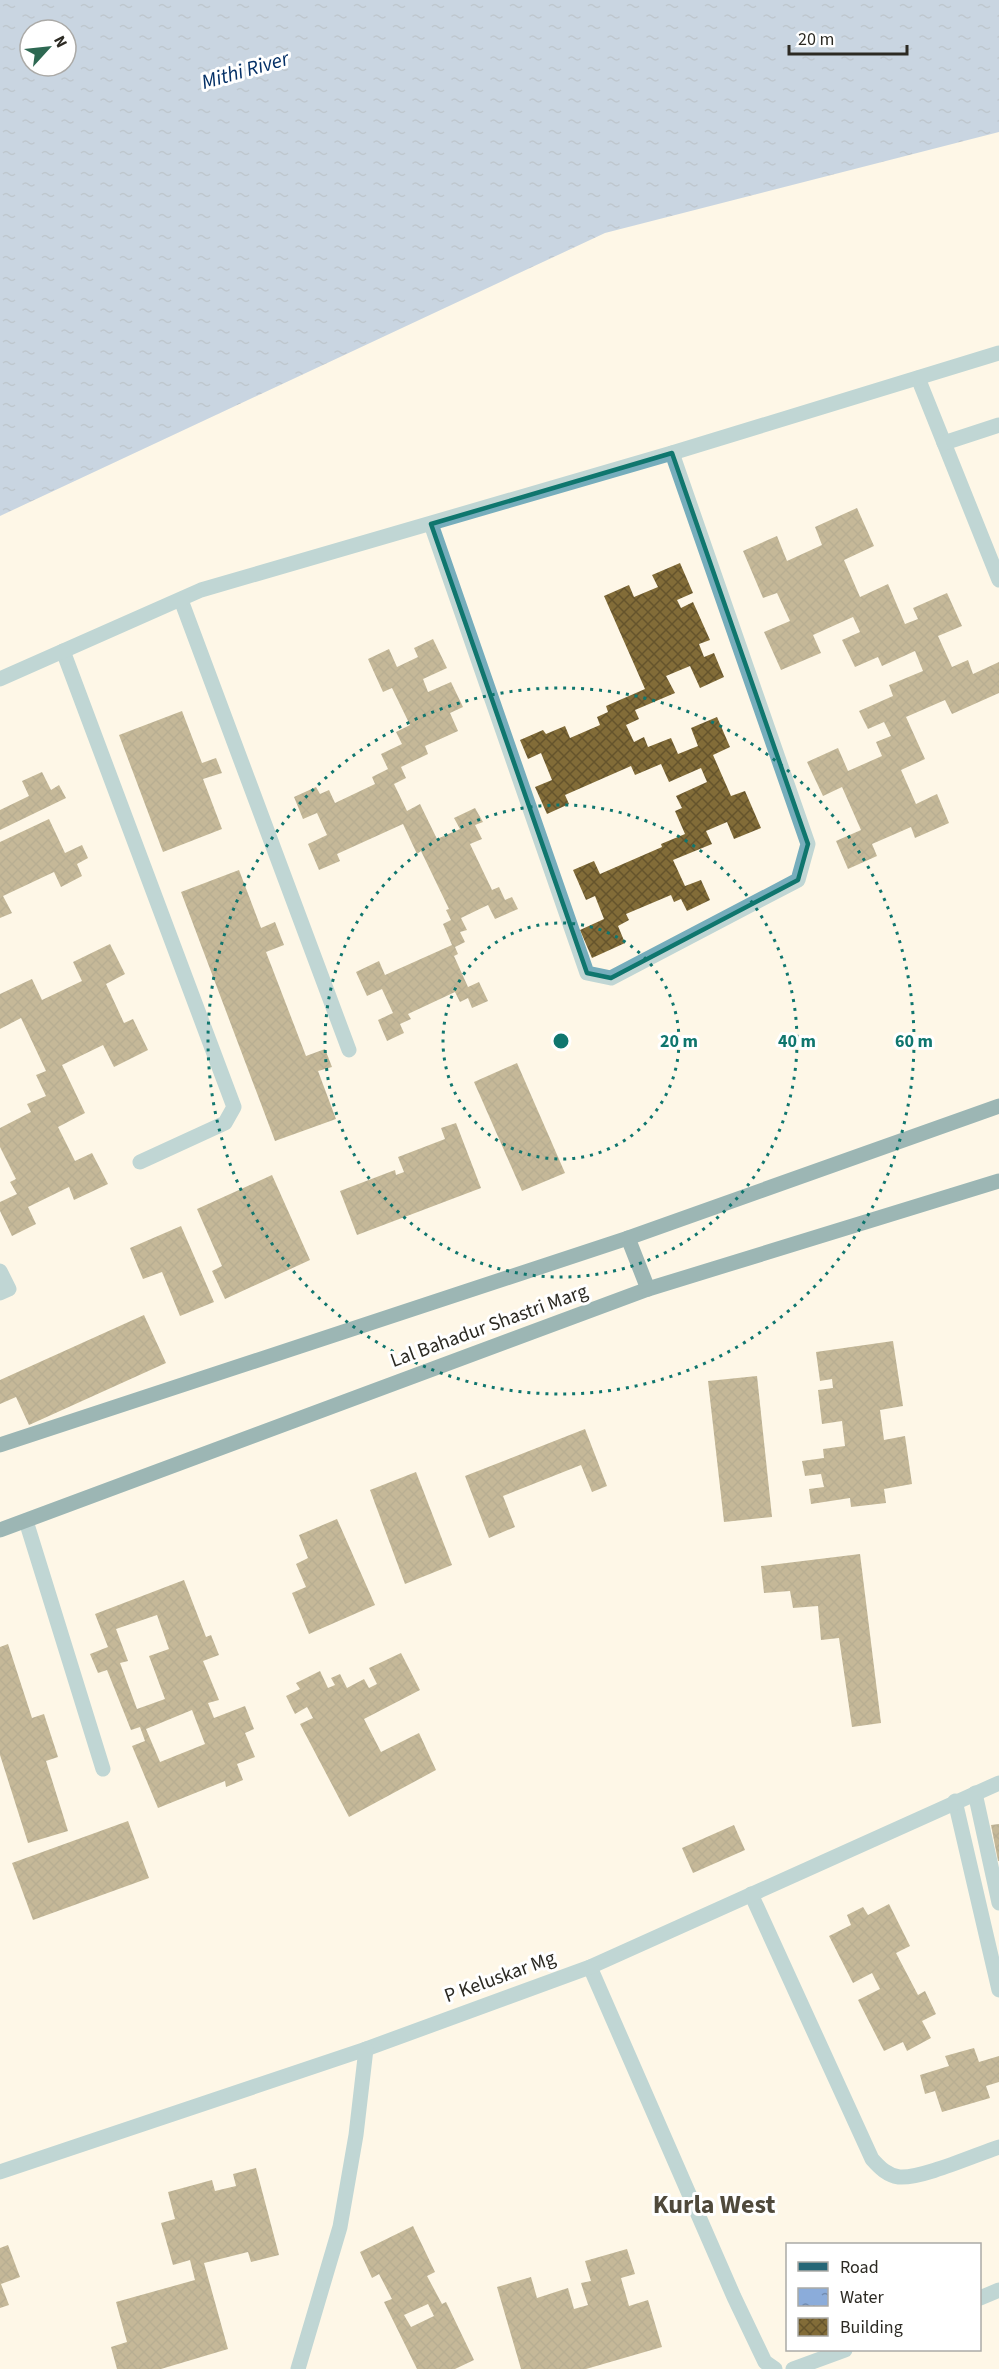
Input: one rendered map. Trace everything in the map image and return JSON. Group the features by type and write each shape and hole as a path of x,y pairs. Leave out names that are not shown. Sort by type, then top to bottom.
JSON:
{"main road":[{"name":"Lal Bahadur Shastri Marg","path":"0,1445 628,1238 999,1106"},
{"name":"Lal Bahadur Shastri Marg","path":"0,1530 648,1289 999,1181"},
{"path":"628,1238 648,1289"}],"street":[{"path":"0,679 201,590 672,453 999,353"},
{"path":"918,378 999,580"},
{"path":"944,443 999,425"},
{"path":"431,524 587,974 610,978 798,880 808,844 672,453"},
{"path":"181,600 349,1050"},
{"path":"63,651 234,1107 225,1123 140,1162"},
{"path":"0,1271 9,1289 0,1293"},
{"path":"27,1521 104,1769"},
{"name":"P Keluskar Mg","path":"0,2172 366,2049 590,1966 999,1783"},
{"path":"975,1793 999,1903"},
{"path":"955,1801 999,1990"},
{"path":"751,1893 872,2159 882,2170 898,2176 913,2176 999,2147"},
{"path":"590,1966 734,2298 765,2362 775,2369"},
{"path":"298,2369 340,2227 356,2135 366,2049"},
{"path":"981,2298 999,2290"},
{"path":"793,2369 840,2351"}],"highlighted area":[{"path":"672,453 808,844 798,880 611,978 587,973 431,524"}],"water":[{"name":"Mithi River","path":"0,0 999,0 999,132 605,233 0,516"}],"building":[{"path":"857,508 874,546 844,560 860,597 888,584 905,624 918,619 913,608 947,593 962,626 938,636 952,667 968,660 973,674 999,662 999,693 952,714 945,700 906,717 925,759 901,770 916,804 937,794 949,823 915,838 911,827 872,844 877,856 848,869 836,841 861,830 842,787 823,796 807,762 838,748 848,771 882,756 876,742 891,736 884,722 868,729 859,711 893,696 889,685 923,671 915,651 882,666 878,657 855,667 842,640 860,632 853,617 813,635 821,653 781,670 764,632 790,621 777,593 763,598 743,551 777,536 787,561 822,545 815,527"},
{"path":"680,563 693,593 677,600 681,608 693,602 710,640 699,644 704,657 714,653 724,677 700,688 690,666 666,676 675,693 635,710 639,719 626,725 634,742 644,737 648,747 671,738 678,754 698,746 691,728 717,717 730,747 713,755 731,796 745,791 761,828 734,839 727,822 706,831 712,844 673,860 685,886 701,880 710,900 687,911 681,899 674,902 671,895 626,914 629,920 618,926 625,943 592,958 580,930 604,919 595,896 586,900 573,870 594,861 600,874 662,847 661,844 685,834 675,811 682,808 676,796 707,782 701,768 669,782 661,764 635,775 631,766 565,795 569,804 547,814 535,787 552,780 541,753 528,759 520,740 543,730 546,734 565,726 570,738 600,725 597,717 608,712 606,706 645,689 604,596 629,585 634,597 658,587 652,575"},
{"path":"433,639 447,668 423,679 428,692 451,682 463,707 450,713 458,731 425,746 428,754 401,767 406,778 394,784 407,811 420,804 437,839 460,829 454,818 475,808 483,822 475,825 482,839 470,844 492,890 499,887 505,900 512,897 518,909 495,919 488,905 461,918 467,930 460,932 465,942 455,947 458,954 454,956 468,987 479,982 488,1001 472,1008 468,998 460,1002 455,992 408,1014 411,1019 400,1024 404,1033 387,1041 378,1020 393,1013 382,989 367,996 356,972 379,961 385,975 452,945 443,924 451,920 446,910 449,909 421,851 417,854 403,824 337,854 340,861 319,870 308,844 327,835 317,813 303,819 294,797 316,787 320,794 329,790 335,803 375,784 372,777 388,769 381,754 402,744 396,732 410,725 392,688 383,692 368,659 389,649 397,667 418,657 414,648"},
{"path":"182,711 202,763 216,758 222,773 203,779 222,829 163,852 119,735"},
{"path":"42,772 51,790 59,785 66,798 0,830 0,810 29,796 22,781"},
{"path":"49,819 65,853 82,845 88,858 77,864 82,876 61,887 54,872 3,896 12,913 0,918 0,842"},
{"path":"239,870 261,928 275,922 284,945 266,952 306,1056 325,1049 332,1067 318,1071 336,1119 275,1141 181,892"},
{"path":"110,944 125,974 106,984 124,1023 133,1019 148,1050 114,1067 103,1045 62,1065 85,1113 58,1127 75,1161 92,1153 108,1184 74,1200 69,1187 28,1207 36,1224 12,1236 0,1211 0,1202 17,1194 10,1182 16,1179 0,1147 0,1128 31,1112 27,1104 46,1096 36,1075 46,1071 21,1018 0,1029 0,994 32,979 42,1000 82,981 73,962"},
{"path":"517,1063 565,1173 522,1191 474,1082"},
{"path":"456,1123 481,1188 357,1235 340,1191 395,1170 396,1175 404,1172 398,1157 445,1139 441,1128"},
{"path":"272,1175 310,1260 225,1299 212,1271 222,1266 197,1209"},
{"path":"181,1226 214,1302 180,1316 162,1272 143,1279 130,1248"},
{"path":"144,1315 166,1363 29,1425 16,1397 0,1404 0,1380"},
{"path":"893,1341 903,1406 880,1410 884,1440 905,1436 912,1484 884,1489 886,1503 851,1507 850,1498 811,1504 809,1489 824,1487 821,1474 805,1476 802,1461 824,1458 823,1449 845,1446 842,1421 822,1424 818,1390 833,1388 832,1379 820,1381 816,1352"},
{"path":"757,1376 772,1517 724,1522 708,1381"},
{"path":"585,1429 607,1486 592,1492 581,1465 503,1496 515,1527 489,1538 465,1476"},
{"path":"416,1472 452,1565 405,1584 370,1490"},
{"path":"337,1519 375,1605 309,1634 292,1593 306,1587 296,1564 308,1558 299,1535"},
{"path":"860,1554 881,1723 852,1727 839,1638 821,1640 818,1606 793,1608 790,1591 764,1593 761,1566"},
{"path":"184,1580 206,1637 211,1635 219,1655 203,1661 219,1700 208,1703 214,1718 245,1706 254,1729 245,1733 255,1757 237,1764 243,1780 226,1787 225,1781 158,1808 132,1746 145,1741 140,1727 131,1730 107,1670 98,1673 90,1654 108,1647 95,1614","holes":["157,1615 169,1649 149,1656 165,1699 137,1709 120,1663 128,1661 116,1629","192,1710 205,1744 160,1762 146,1729"]},
{"path":"8,1644 32,1718 44,1714 58,1757 46,1761 68,1831 28,1843 0,1755 0,1647"},
{"path":"401,1653 420,1690 364,1719 381,1752 419,1733 436,1770 349,1817 300,1724 313,1718 307,1707 295,1714 286,1696 300,1689 296,1683 320,1671 328,1688 335,1685 331,1678 340,1674 347,1688 364,1679 369,1688 377,1684 369,1668"},
{"path":"128,1821 149,1878 33,1920 12,1863"},
{"path":"999,1824 999,1861 998,1861 991,1825"},
{"path":"734,1825 745,1850 693,1873 682,1848"},
{"path":"889,1904 910,1946 896,1953 918,1995 925,1991 936,2014 922,2021 931,2038 907,2051 903,2042 884,2051 858,2000 880,1989 872,1973 853,1983 829,1936 851,1925 847,1915 863,1907 868,1915"},
{"path":"974,2048 979,2062 999,2056 999,2082 986,2086 990,2098 942,2112 935,2091 925,2094 920,2075 949,2066 945,2056"},
{"path":"256,2168 279,2255 251,2262 248,2252 204,2263 228,2349 161,2369 117,2369 111,2347 127,2342 116,2302 195,2280 190,2260 173,2265 161,2223 175,2219 168,2192 212,2180 215,2191 236,2186 233,2174"},
{"path":"413,2226 435,2272 427,2276 442,2304 446,2302 474,2360 455,2369 417,2369 384,2302 392,2299 379,2274 372,2278 360,2252","holes":["428,2304 434,2316 411,2327 404,2315"]},
{"path":"8,2245 20,2277 1,2284 9,2305 0,2308 0,2248"},
{"path":"627,2249 635,2274 621,2278 629,2306 648,2300 662,2347 586,2369 521,2369 497,2287 531,2277 537,2298 568,2288 574,2309 588,2305 581,2283 591,2281 585,2261"}],"district":[{"name":"Kurla West","path":"714,2204"}]}
